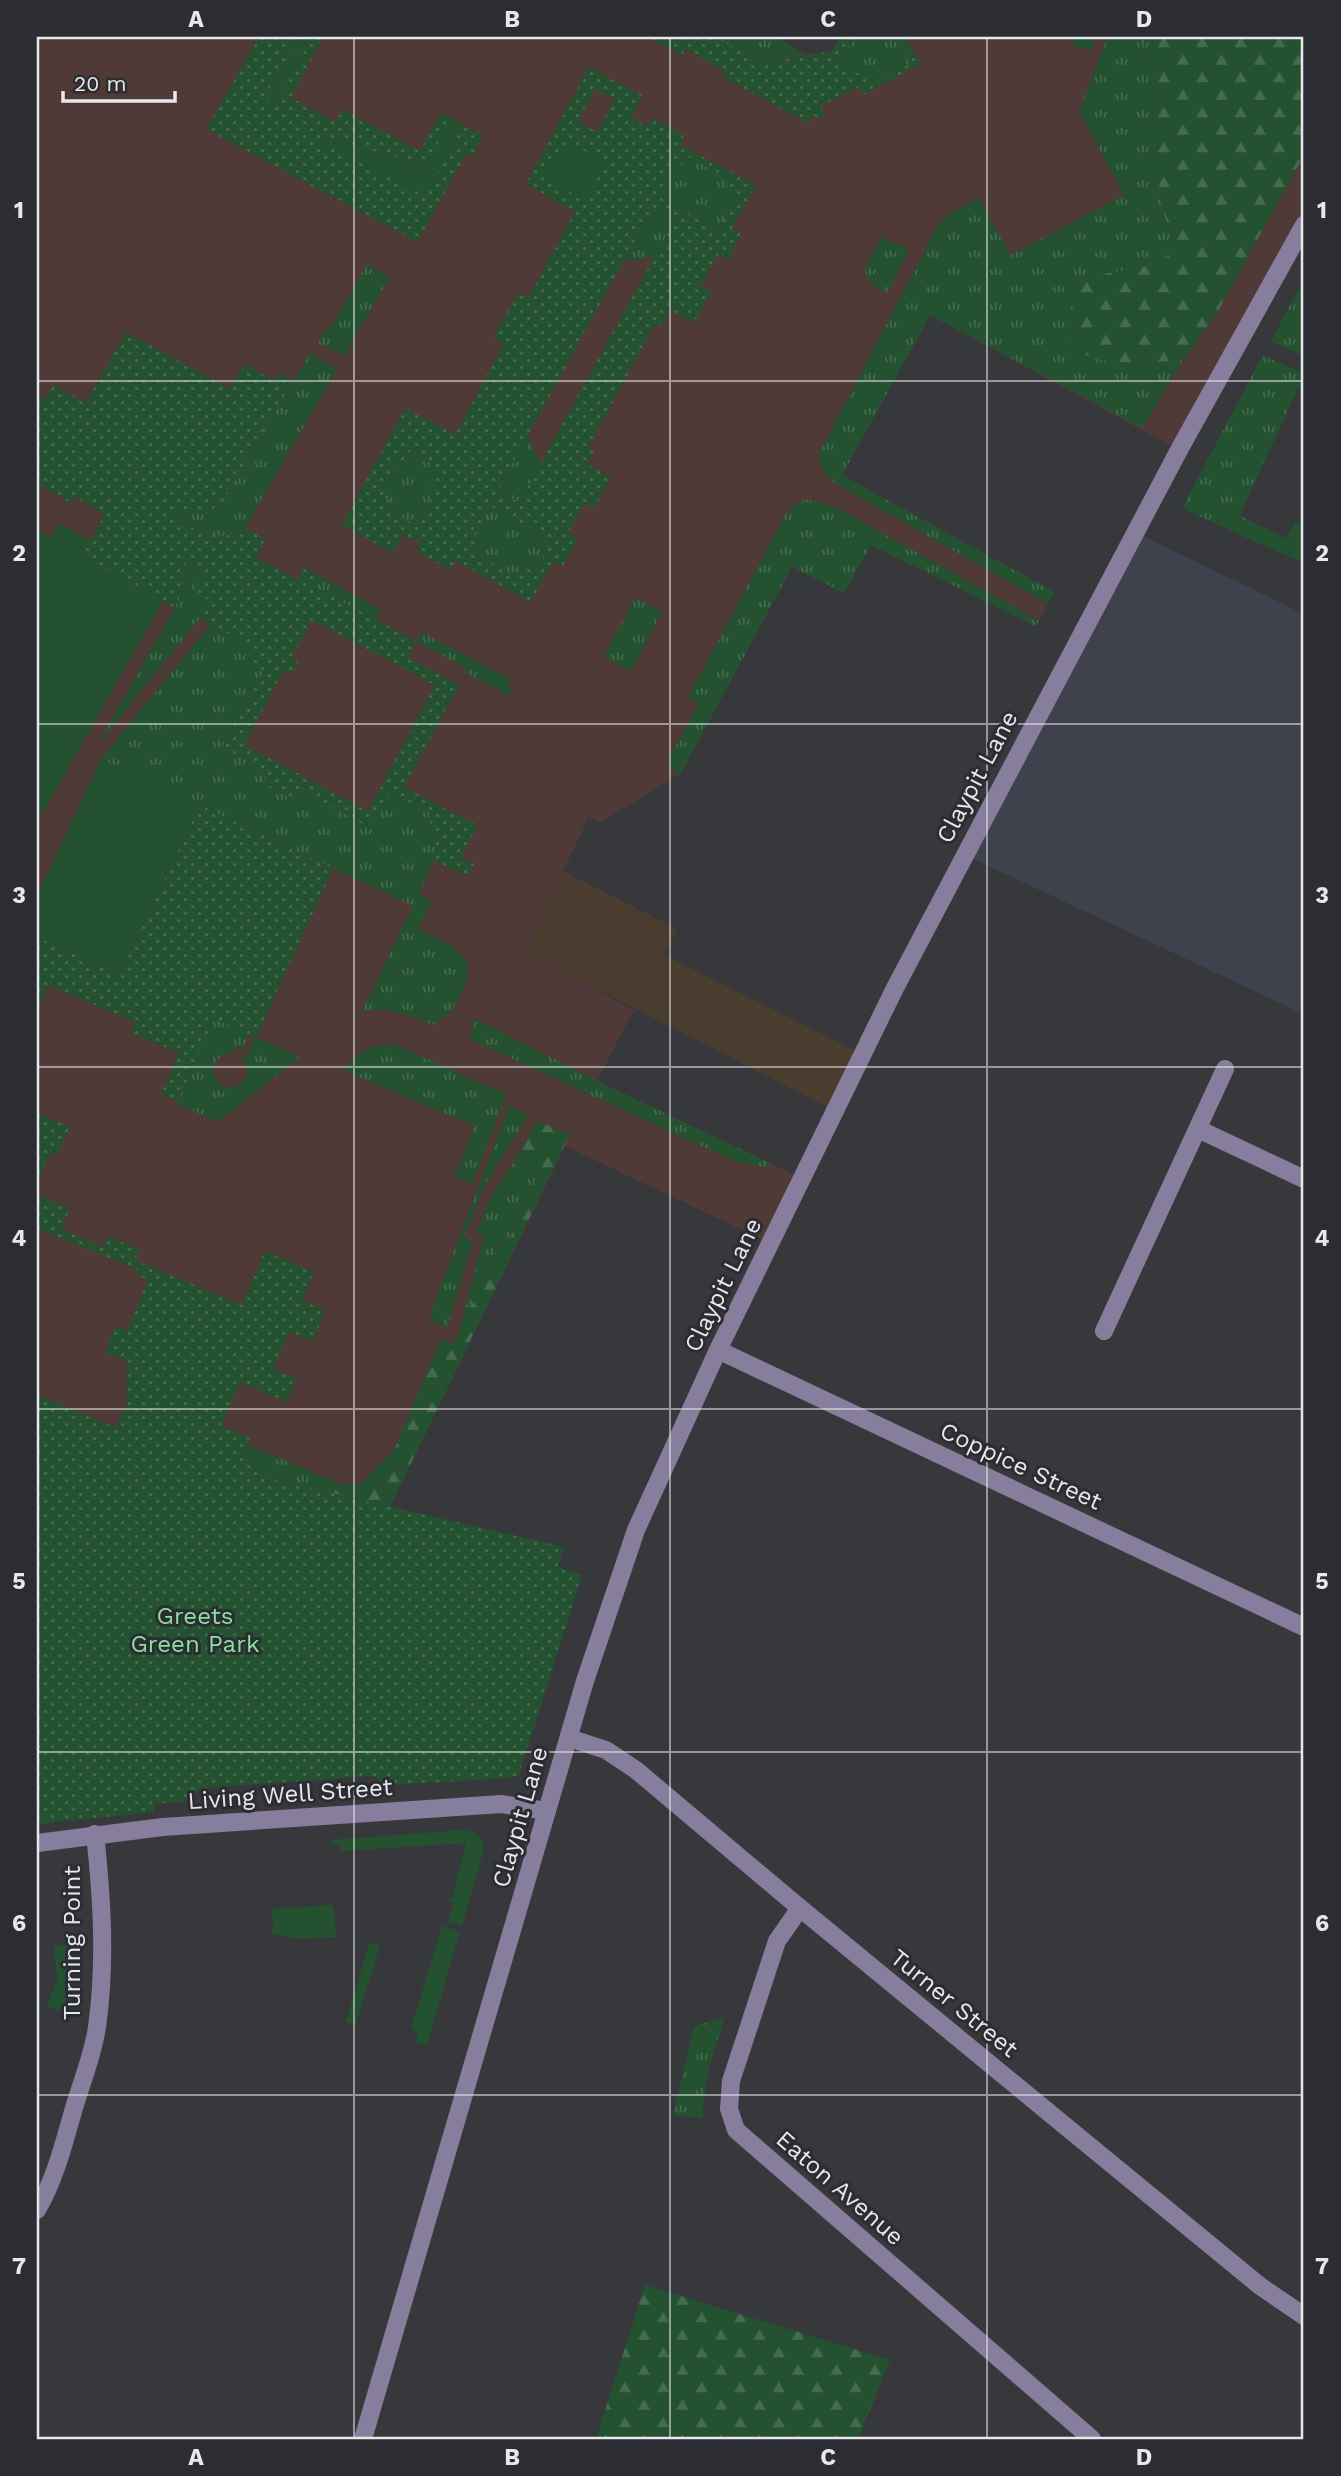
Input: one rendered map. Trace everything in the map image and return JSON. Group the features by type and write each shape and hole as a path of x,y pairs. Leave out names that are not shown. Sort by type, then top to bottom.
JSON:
{"street":[{"name":"Claypit Lane","path":"363,2439 547,1811 636,1530 718,1350 895,988 1204,403 1304,225"},
{"path":"1104,1331 1225,1069"},
{"path":"1198,1129 1304,1179"},
{"name":"Coppice Street","path":"718,1350 1304,1627"},
{"name":"Turner Street","path":"569,1738 606,1750 636,1770 1260,2286 1304,2316"},
{"name":"Living Well Street","path":"37,1843 163,1827 501,1804 547,1811"},
{"name":"Turning Point","path":"37,2210 46,2193 67,2132 97,2029 102,1900 95,1834"},
{"name":"Eaton Avenue","path":"800,1908 777,1941 732,2081 729,2109 736,2130 1092,2439"}],"shaded area":[{"path":"37,37 775,37 805,54 832,51 840,37 1304,37 1304,225 1179,450 930,315 842,475 1054,592 1036,626 871,545 844,593 792,567 681,773 600,823 589,817 525,951 634,1010 597,1081 802,1178 770,1243 565,1146 390,1507 262,1477 229,1475 37,1395"},
{"path":"1135,532 1304,614 1304,1002 1299,1012 965,855"},
{"path":"563,871 677,929 664,955 863,1054 835,1111 525,952"}],"green space":[{"path":"259,37 298,37 267,94 272,109 312,37 323,37 291,98 335,122 342,109 420,151 441,113 452,118 427,166 326,138 426,195 462,125 483,136 472,156 466,154 417,242 206,129"},
{"path":"298,37 312,37 271,110 267,94"},
{"path":"648,37 715,37 763,63 832,51 839,37 855,37 838,61 840,66 879,82 910,64 911,58 899,37 906,37 921,64 863,95 858,87 821,106 825,115 818,118 812,115 808,123 723,77 725,71 686,49 682,55"},
{"path":"715,37 775,37 805,54 763,63"},
{"path":"855,37 899,37 911,58 911,64 879,82 840,67 838,61"},
{"path":"1071,37 1096,37 1091,50 1075,47"},
{"path":"1108,37 1151,37 1156,164 1164,214 1172,237 1169,254 1158,264 1138,269 1069,318 1130,364 1183,360 1142,428 930,315 842,475 1054,592 1048,604 836,484 821,467 819,454 938,225 950,214 978,197 1011,255 1124,195 1079,111"},
{"path":"1151,37 1304,37 1304,155 1217,313 1183,360 1128,363 1108,361 1091,357 1077,348 1069,335 1069,316 1076,296 1085,283 1099,275 1140,268 1159,261 1169,254 1172,237 1164,214 1156,164"},
{"path":"589,67 643,96 631,118 647,126 652,118 684,135 680,145 756,185 732,228 742,234 728,260 718,255 701,286 711,292 694,323 670,310 661,326 655,324 588,448 594,451 587,464 611,477 594,508 584,503 568,533 578,539 563,566 553,561 531,602 456,561 450,570 416,551 421,543 403,534 393,553 342,525 405,408 455,435 504,344 493,338 518,293 528,298 575,212 526,184","holes":["595,89 615,99 597,132 578,121","687,156 729,179 726,186 732,190 728,196 735,200 719,230 657,196 673,167 679,170","653,207 675,219 519,503 498,490","410,451 432,463 428,470 438,475 428,493 433,496 417,526 386,509 390,501 383,497 387,491 382,488 397,461 403,464","490,506 552,540 537,569 529,565 525,571 519,568 515,576 473,552 480,538 474,534"]},
{"path":"452,118 462,125 426,196 316,140 326,138 426,166"},
{"path":"577,147 606,163 585,200 542,176 554,153"},
{"path":"687,156 730,179 735,200 719,230 657,196 673,166"},
{"path":"653,207 675,219 654,257 624,261"},
{"path":"882,237 909,250 887,293 866,275 868,262"},
{"path":"367,264 390,277 344,356 318,343 326,328 330,330"},
{"path":"1304,279 1304,357 1271,341"},
{"path":"126,332 230,389 245,364 274,381 279,373 293,381 227,494 208,514 175,512 169,517 207,534 226,536 245,528 265,539 256,558 297,580 304,568 318,575 313,586 416,641 408,657 459,685 404,787 478,826 461,857 474,864 468,876 437,862 429,812 389,792 370,828 295,788 290,798 263,784 268,772 222,747 263,672 248,663 255,648 199,618 212,603 194,590 204,574 202,568 186,561 180,597 175,608 82,555 105,514 75,497 71,503 37,483 37,396 45,400 53,385 86,403","holes":["312,620 435,685 368,811 244,745 284,670 292,674 298,662 291,658"]},
{"path":"310,353 337,369 245,528 226,536 216,536 168,517 175,512 208,514 227,494"},
{"path":"1263,355 1304,374 1304,390 1298,388 1240,515 1248,520 1240,535 1182,508"},
{"path":"527,436 541,464 520,503 498,490"},
{"path":"410,451 432,464 438,475 433,496 417,526 386,509 382,489 397,460"},
{"path":"806,500 841,510 1039,621 1036,626 871,545 844,593 792,567 681,773 677,775 668,760 699,703 688,697 787,512 798,502"},
{"path":"490,506 552,540 536,569 516,576 473,552 480,539 474,535"},
{"path":"1248,520 1287,538 1295,521 1304,525 1304,563 1240,535"},
{"path":"59,523 90,541 82,555 163,601 37,823 37,530 51,538"},
{"path":"186,560 202,568 212,603 97,745 175,608 183,583"},
{"path":"318,575 381,610 376,620 312,586"},
{"path":"635,598 662,612 631,671 604,657"},
{"path":"211,624 256,648 263,672 222,747 269,772 263,784 295,788 370,827 389,791 429,812 437,862 434,861 419,893 432,901 418,929 454,947 468,964 467,981 453,1009 434,1025 390,1011 362,1011 413,906 101,759"},
{"path":"421,632 510,679 507,685 512,688 508,695 416,641"},
{"path":"101,759 200,805 119,975 37,937 37,896"},
{"path":"200,805 333,869 256,1037 214,1019 178,1101 161,1094 179,1053 131,1033 135,1022 48,985 37,1011 37,937 119,975"},
{"path":"214,1018 249,1034 242,1049 235,1047 232,1053 221,1057 214,1064 214,1074 220,1085 235,1086 245,1079 247,1067 238,1054 246,1057 254,1036 300,1057 218,1122 177,1104"},
{"path":"474,1018 597,1081 770,1163 766,1167 736,1162 470,1039"},
{"path":"395,1045 506,1094 472,1184 454,1177 475,1126 345,1071 355,1057 366,1050"},
{"path":"509,1106 528,1115 485,1185 464,1237 473,1241 447,1328 430,1320 433,1307"},
{"path":"37,1113 70,1127 57,1155 50,1153 37,1186"},
{"path":"537,1121 570,1134 390,1507 323,1491 326,1478 343,1485 360,1484 394,1450 441,1339 454,1344 500,1243 507,1245 537,1176 512,1165"},
{"path":"512,1165 537,1176 506,1245 499,1243 457,1339 484,1236 476,1232 492,1195"},
{"name":"Greets Green Park","path":"37,1195 70,1209 61,1229 103,1247 108,1236 139,1250 135,1260 242,1305 265,1251 314,1272 302,1300 325,1311 313,1341 289,1332 273,1369 296,1379 287,1402 240,1382 221,1426 250,1438 240,1453 262,1477 564,1547 558,1567 582,1575 519,1775 512,1778 386,1785 373,1776 201,1788 187,1801 154,1804 154,1812 37,1824 37,1395 115,1427 127,1404 127,1361 105,1352 116,1326 127,1330 148,1280 137,1275 138,1270 40,1229 37,1235"},
{"path":"246,1444 326,1478 323,1491 262,1477 240,1453"},
{"path":"464,1830 478,1835 484,1848 462,1926 448,1922 454,1902 445,1900 453,1897 466,1843 341,1851 340,1844 331,1844 330,1840"},
{"path":"333,1905 336,1937 298,1939 271,1933 271,1909"},
{"path":"442,1926 460,1931 427,2045 415,2042 418,2032 411,2029"},
{"path":"369,1943 380,1945 356,2024 346,2022"},
{"path":"72,1944 72,2014 46,2007 57,1980 54,1946"},
{"path":"725,2017 707,2079 703,2118 673,2115 694,2026"},
{"path":"645,2285 890,2360 858,2439 596,2439"}]}
